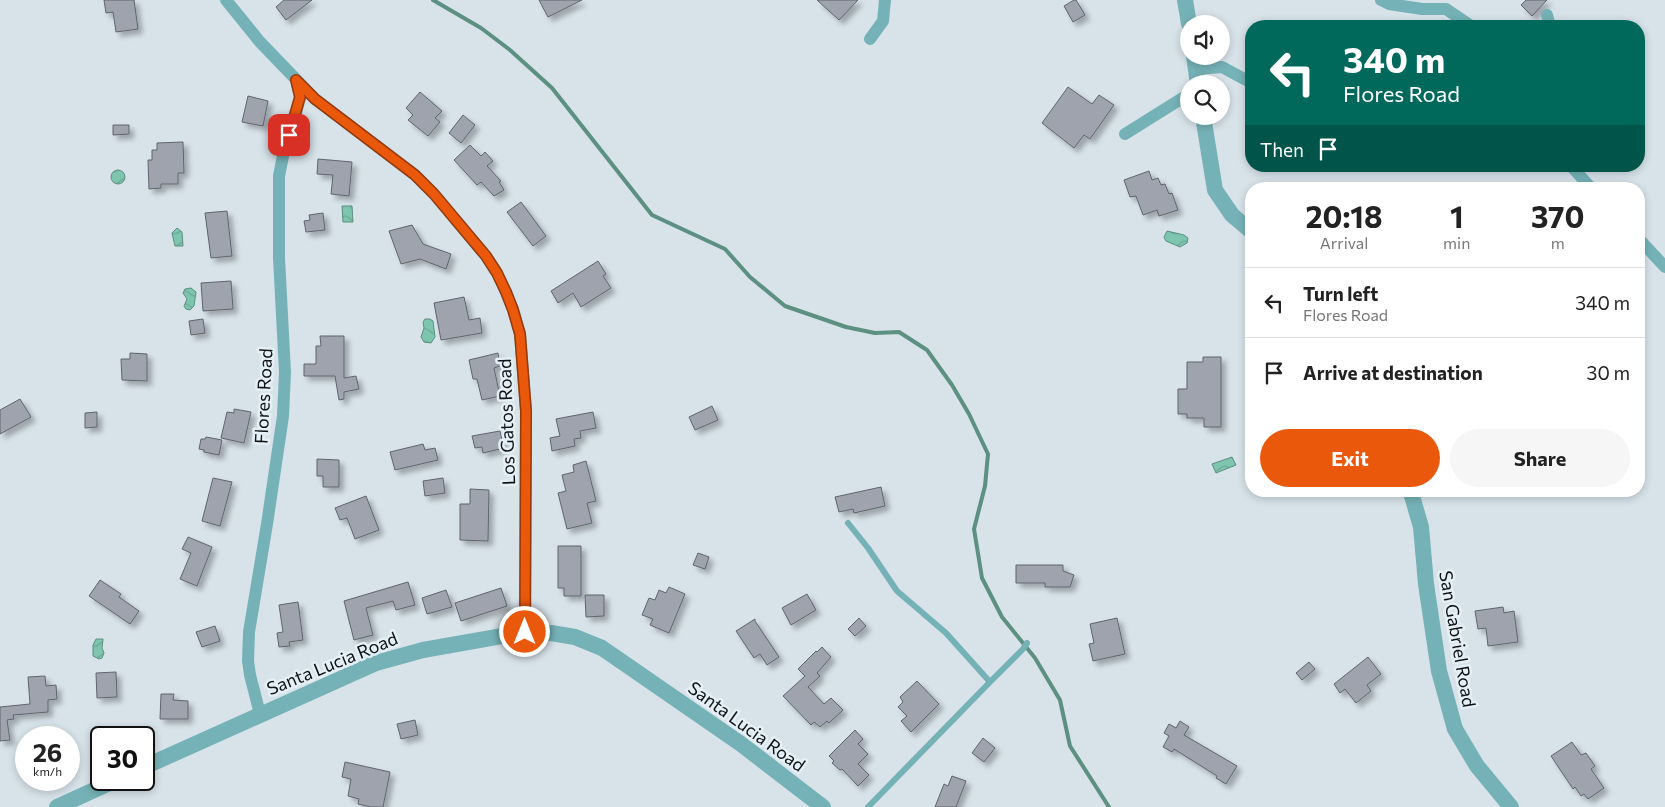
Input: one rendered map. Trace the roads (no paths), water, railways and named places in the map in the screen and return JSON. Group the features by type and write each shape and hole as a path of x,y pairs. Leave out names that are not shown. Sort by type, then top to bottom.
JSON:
{"street":[{"name":"Los Gatos Road","path":"226,0 260,42 315,99 415,175 434,194 486,256 506,292 520,334 526,402 525,632"},
{"path":"870,39 883,21 885,0"},
{"path":"1185,0 1188,15"},
{"path":"1381,0 1389,4 1422,10 1446,9 1462,20"},
{"path":"1196,70 1222,67 1245,78"},
{"name":"Flores Road","path":"260,714 248,661 249,632 283,416 285,372 279,258 279,176 285,146 293,125 300,97 296,80"},
{"path":"1125,134 1180,100"},
{"path":"1204,125 1215,190 1232,215 1245,227"},
{"path":"1576,172 1586,182"},
{"path":"1645,245 1665,267"},
{"name":"San Gabriel Road","path":"1412,497 1421,528 1426,584 1439,672 1455,729 1478,766 1511,807"},
{"name":"Santa Lucia Road","path":"155,762 376,663 423,650 525,632 575,637 602,648 741,744 823,807"},
{"path":"58,807 92,791"}],"lane":[{"path":"848,523 874,555 897,591 946,633 990,682"},
{"path":"868,807 1027,643"}],"water":[{"path":"115,170 121,170 125,177 121,184 115,184 111,180 111,174"},
{"path":"342,206 352,206 353,222 343,222"},
{"path":"177,228 182,232 183,246 175,246 172,233"},
{"path":"1167,231 1184,235 1188,238 1187,243 1180,247 1166,241 1164,237"},
{"path":"191,288 196,292 194,306 190,310 184,306 187,299 183,293 185,289"},
{"path":"425,319 433,321 435,337 431,343 424,342 421,337"},
{"path":"1232,457 1236,465 1216,473 1212,464"},
{"path":"96,639 103,639 102,648 104,653 102,658 99,659 93,656 93,645"}],"waterway":[{"path":"433,0 481,28 510,50 552,88 652,215 725,249 750,277 785,306 846,327 875,333 899,332 927,350 952,385 969,414 988,454 985,486 974,529 982,578 1002,617 1035,658 1060,700 1070,746 1109,807"}]}
